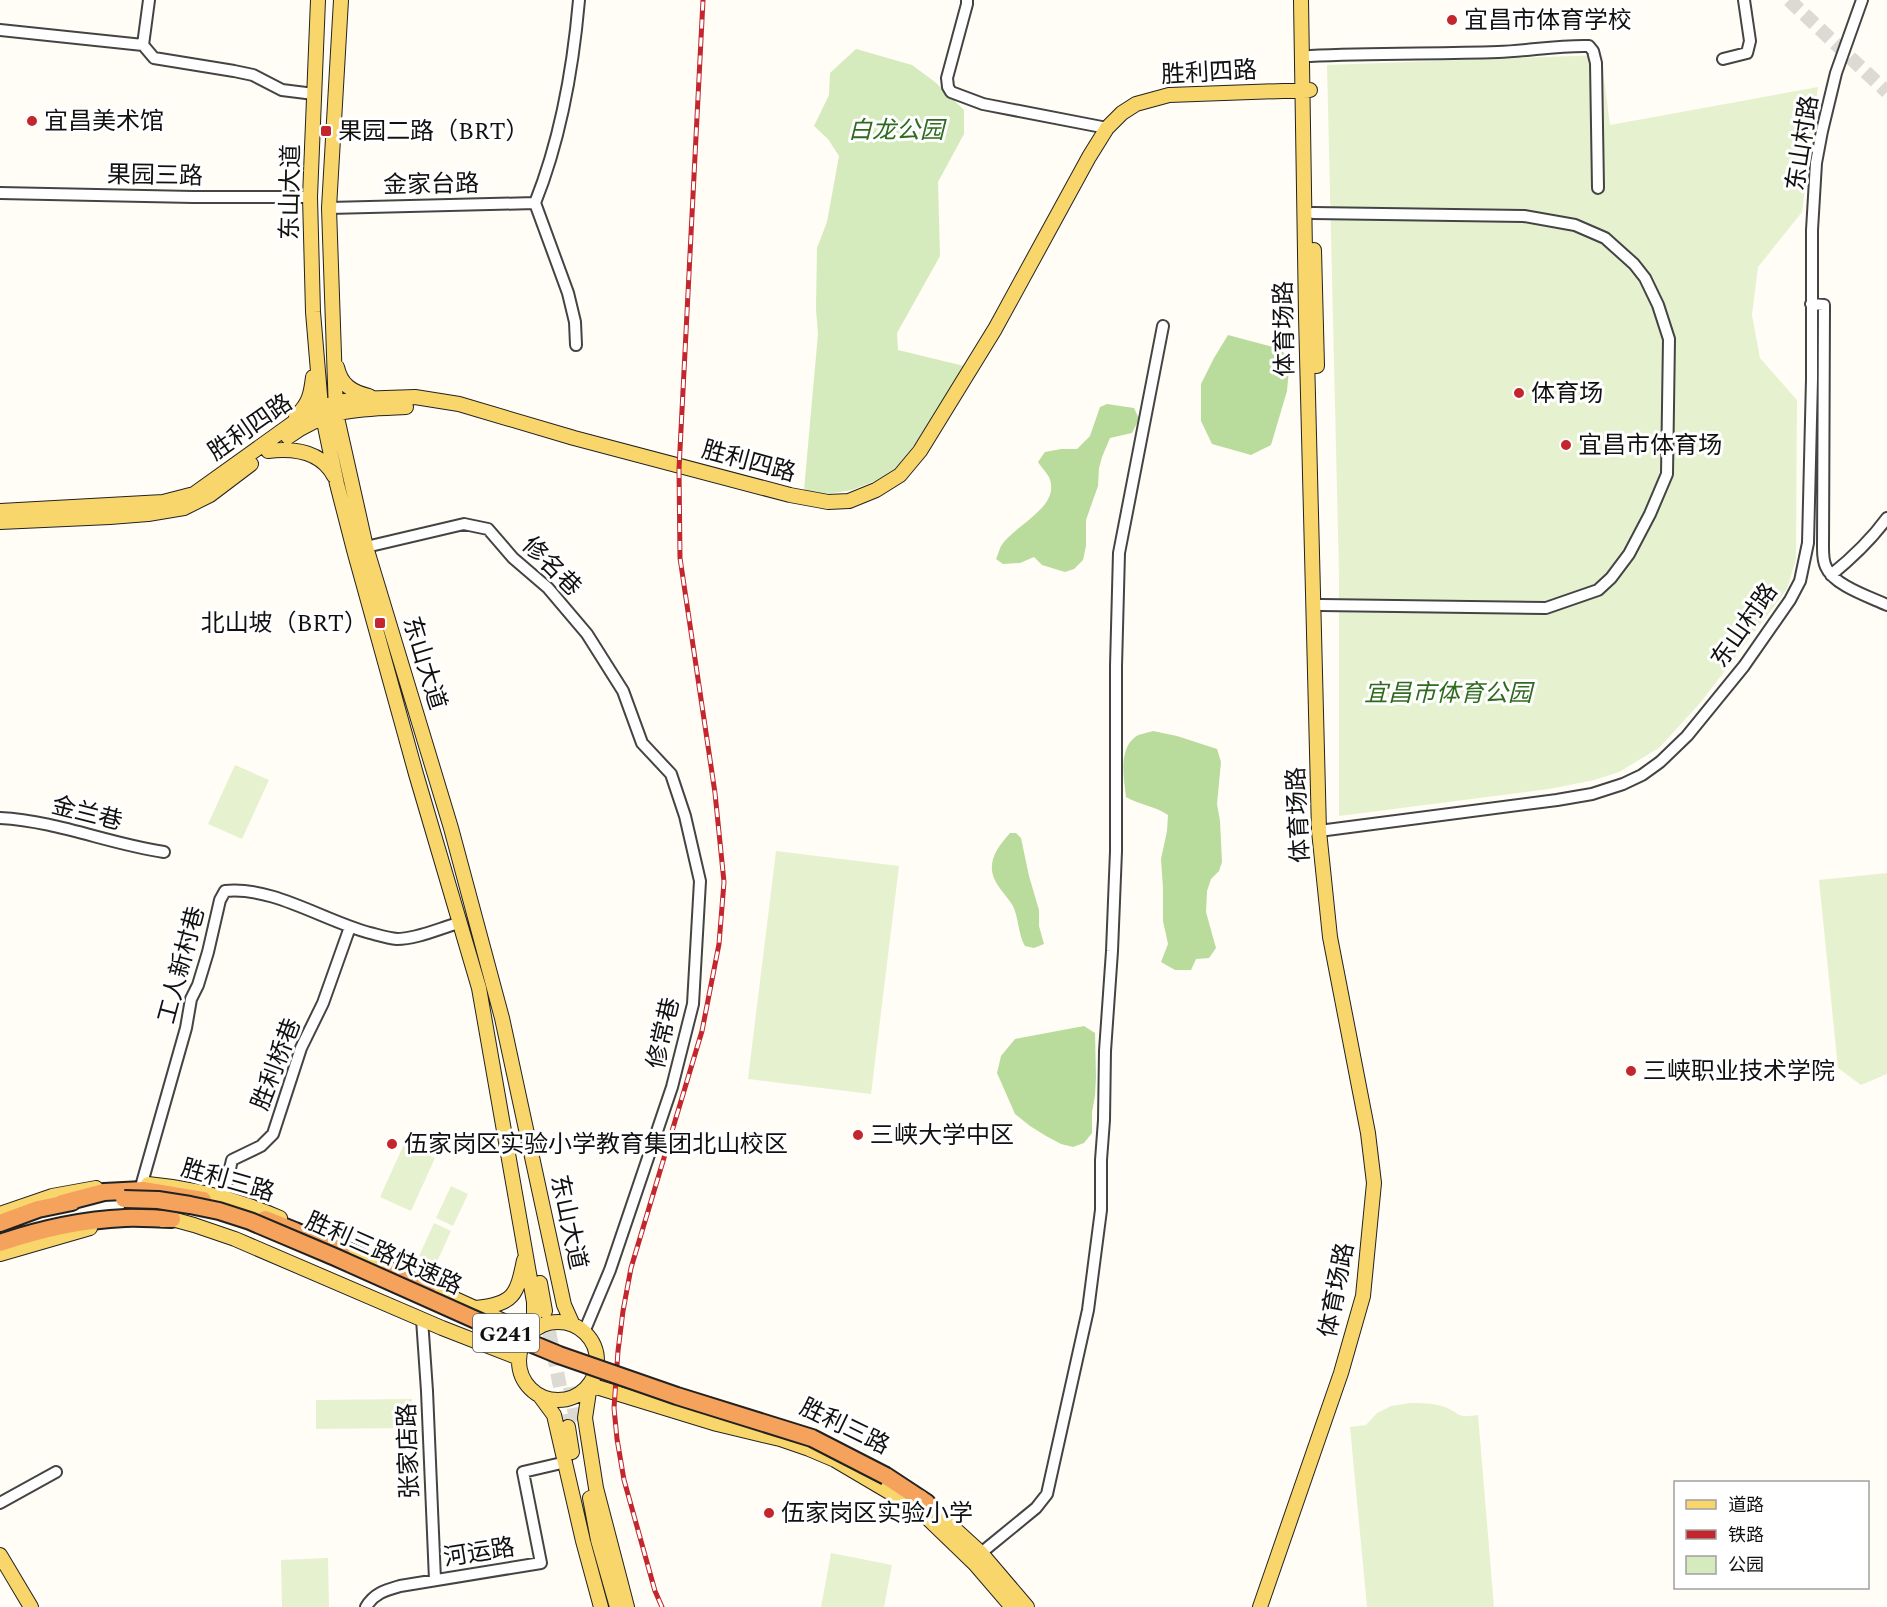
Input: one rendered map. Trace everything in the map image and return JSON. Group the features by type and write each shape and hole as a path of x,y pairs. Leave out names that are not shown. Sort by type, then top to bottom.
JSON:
{"highway":[{"path":"62,1203 105,1192 143,1190 203,1200 295,1230 399,1278 427,1287"},
{"name":"G241","path":"1,1214 93,1199 124,1204"},
{"name":"G241","path":"0,1235 57,1216 124,1204"},
{"name":"胜利三路快速路","path":"124,1204 190,1213 245,1229 523,1352 611,1384 780,1433 810,1444 884,1479 923,1506"},
{"path":"0,1243 34,1232 84,1222 126,1218 172,1219"}],"main road":[{"name":"东山大道","path":"318,0 310,197 313,312 329,410 337,484 400,718 478,988 534,1302 532,1332"},
{"name":"东山大道","path":"341,0 329,208 332,325 329,410 343,445 366,546 451,828 494,986 564,1305 578,1329"},
{"name":"体育场路","path":"1268,1607 1348,1371 1368,1295 1378,1220 1380,1180 1376,1129 1339,939 1324,831 1317,329 1301,0"},
{"name":"体育场路","path":"1260,1607 1341,1373 1363,1296 1374,1183 1368,1132 1330,937 1324,831 1306,94 1310,56 1308,0"},
{"name":"胜利四路","path":"0,522 119,517 184,508 210,495 300,418 329,410 416,397 459,404 574,438 790,495 828,502 849,501 876,490 900,474 920,451 995,329 1107,128 1136,104 1169,95 1306,94"},
{"name":"胜利四路","path":"378,403 416,406 461,414 677,474 789,502 828,509 845,509 859,505 886,492 906,478 921,462 1000,332 1095,159 1110,135 1126,118 1140,109 1165,103 1306,94"},
{"path":"313,312 311,397 270,445 313,455 325,463 337,484"},
{"path":"332,325 339,377 346,387 378,403"},
{"path":"343,445 343,435 350,420 378,403"},
{"name":"胜利四路","path":"0,512 163,502 194,494 270,445"},
{"path":"478,988 483,996 508,1109 520,1183 550,1310 494,986"},
{"name":"胜利三路","path":"1,1214 52,1196 80,1190 142,1183 173,1186 247,1204 427,1287 532,1332"},
{"path":"0,1254 81,1230 106,1225 172,1219 216,1231 519,1358"},
{"path":"474,1308 496,1306 509,1299 516,1289 525,1252"},
{"path":"602,1607 583,1541 554,1416 540,1396 524,1380 520,1369 519,1358 522,1344 532,1332 553,1322 578,1329 591,1341 596,1353 597,1364 590,1385 585,1418 596,1488 627,1607"},
{"name":"胜利三路","path":"597,1364 768,1416 831,1439 860,1454 889,1472 923,1506 1012,1607"},
{"path":"540,1396 560,1400 570,1398 590,1385"},
{"name":"胜利三路","path":"590,1385 717,1424 809,1449 835,1460 923,1506 981,1553 1027,1607"},
{"path":"608,1607 572,1426 598,1540 617,1607"},
{"path":"0,1554 31,1607"},
{"path":"0,1568 21,1607"}],"street":[{"path":"143,45 149,0"},
{"path":"576,345 575,322 568,293 535,203 556,144 571,73 579,0"},
{"path":"967,0 947,78 951,92 983,104 1107,128"},
{"path":"1723,59 1747,53 1750,41 1744,0"},
{"name":"东山村路","path":"1324,831 1592,794 1642,775 1687,736 1744,666 1790,600 1800,580 1808,543 1812,230 1816,163 1836,73 1862,0"},
{"path":"0,30 143,45 154,58 253,75 282,90 314,94"},
{"path":"1310,56 1496,52 1589,46 1596,63 1598,188"},
{"name":"果园三路","path":"0,193 310,197"},
{"name":"金家台路","path":"329,208 535,203"},
{"path":"1313,213 1524,216 1575,225 1605,238 1634,264 1645,278 1658,305 1669,339 1666,474 1650,514 1629,554 1611,578 1598,590 1546,608 1321,606"},
{"path":"1811,304 1824,304 1822,548 1826,568 1831,575 1847,587 1887,605"},
{"path":"981,1553 1036,1508 1047,1494 1088,1310 1101,1210 1105,1051 1116,873 1116,666 1119,553 1162,327"},
{"path":"1831,575 1875,534 1887,518"},
{"name":"修名巷","path":"366,546 464,524 488,530 513,558 548,588 587,634 623,691 642,743"},
{"name":"修常巷","path":"578,1329 610,1270 672,1086 693,1004 700,881 685,816 670,774 642,743"},
{"name":"金兰巷","path":"0,818 21,819 56,826 143,849 164,852"},
{"name":"工人新村巷","path":"142,1183 186,1028 191,999 198,985 220,900 225,891 237,890 266,896 299,906 350,927 397,939 459,923"},
{"name":"胜利桥巷","path":"224,1199 232,1160 261,1146 273,1134 301,1048 323,1003 350,927"},
{"name":"张家店路","path":"422,1319 435,1581"},
{"name":"河运路","path":"366,1607 369,1601 380,1592 400,1586 541,1563 523,1472 566,1461"},
{"path":"0,1503 56,1472"}],"green space":[{"name":"白龙公园","path":"856,49 912,65 935,82 964,110 964,134 938,182 940,256 897,333 898,350 964,366 918,440 897,467 875,481 852,490 827,494 804,490 818,334 817,248 827,222 839,156 828,139 814,126 829,95 830,73"},
{"name":"宜昌市体育场","path":"1601,55 1610,125 1818,87 1802,212 1758,267 1752,315 1760,358 1797,400 1796,559 1787,589 1701,702 1659,748 1619,772 1594,780 1549,789 1339,816 1339,575 1327,65"},
{"path":"1228,335 1280,349 1290,359 1287,391 1271,445 1251,455 1212,444 1201,421 1201,384"},
{"path":"1107,404 1134,408 1139,419 1132,433 1110,438 1102,457 1098,486 1086,520 1086,546 1083,560 1074,569 1065,572 1042,565 1034,557 1020,563 1003,564 996,559 1001,546 1043,506 1049,497 1051,488 1049,477 1038,462 1045,452 1077,449 1090,436 1100,407"},
{"path":"1153,731 1217,749 1221,762 1217,804 1222,862 1219,871 1211,879 1207,891 1206,912 1216,948 1209,958 1196,959 1191,970 1175,970 1161,962 1168,944 1163,921 1161,859 1168,815 1126,797 1123,765 1126,750 1135,737"},
{"path":"235,765 269,780 242,839 208,824"},
{"path":"1010,833 1016,833 1021,838 1039,910 1039,926 1044,944 1034,948 1025,946 1013,906 999,887 992,872 993,858"},
{"path":"776,851 899,866 871,1094 748,1079"},
{"path":"1887,873 1887,1074 1861,1085 1838,1068 1819,880"},
{"path":"1084,1026 1095,1033 1096,1077 1092,1133 1084,1143 1073,1147 1046,1136 1015,1114 997,1073 1001,1056 1015,1039"},
{"path":"404,1144 435,1158 411,1211 380,1197"},
{"path":"451,1186 468,1194 453,1226 436,1218"},
{"path":"434,1223 451,1231 436,1264 419,1256"},
{"path":"412,1399 412,1428 316,1429 316,1400"},
{"path":"1410,1403 1441,1406 1463,1416 1478,1415 1494,1607 1367,1607 1350,1427 1366,1425 1377,1413 1391,1406"},
{"path":"831,1553 892,1565 884,1607 821,1607"},
{"path":"328,1558 329,1607 282,1607 281,1560"}],"tunnel":[{"path":"1789,0 1887,92"},
{"path":"545,1311 568,1427"},
{"path":"570,1387 577,1425"}],"railway":[{"path":"662,1607 655,1591 624,1480 614,1408 618,1351 631,1268 702,1031 719,944 724,882 715,793 680,558 679,469 703,0"}],"place":[{"name":"宜昌市体育学校","path":"1452,20"},
{"name":"宜昌美术馆","path":"32,121"},
{"name":"果园二路（BRT）","path":"326,131"},
{"name":"体育场","path":"1519,393"},
{"name":"宜昌市体育场","path":"1566,445"},
{"name":"北山坡（BRT）","path":"380,623"},
{"name":"三峡职业技术学院","path":"1631,1071"},
{"name":"三峡大学中区","path":"858,1135"},
{"name":"伍家岗区实验小学教育集团北山校区","path":"392,1144"},
{"name":"伍家岗区实验小学","path":"769,1513"}],"park label":[{"name":"宜昌市体育公园","path":"1448,693"}]}
